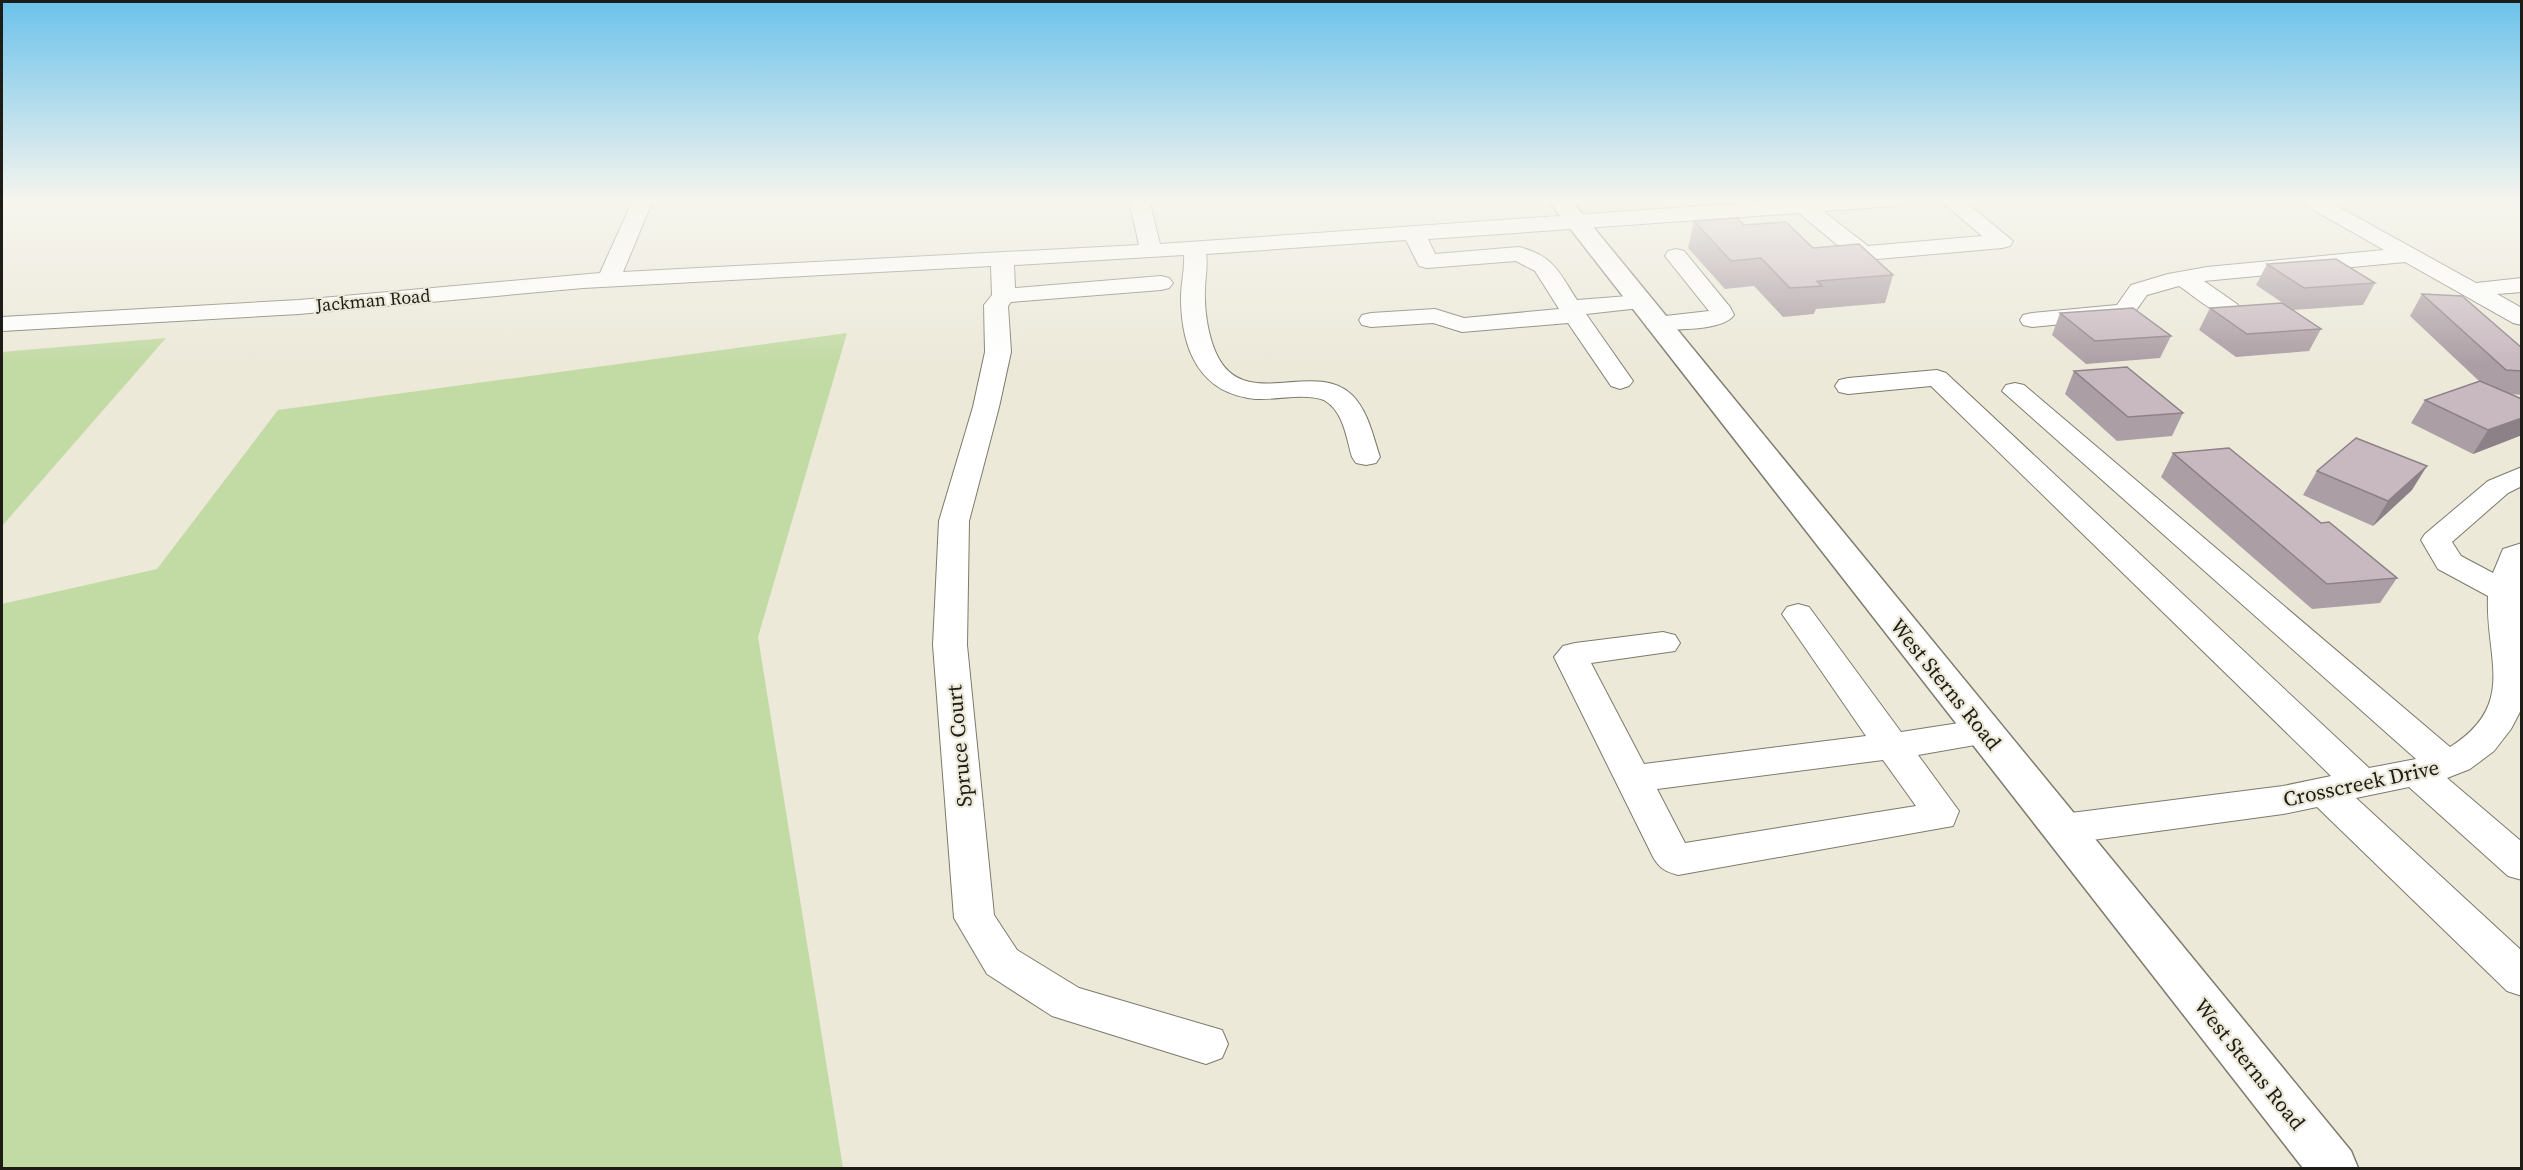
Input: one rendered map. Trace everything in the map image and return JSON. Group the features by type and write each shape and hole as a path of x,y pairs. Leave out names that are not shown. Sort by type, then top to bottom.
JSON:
{"main road":[{"name":"West Sterns Road","path":"1610,255 1649,313 2333,1168"}],"street":[{"path":"608,280 619,255"},
{"name":"Jackman Road","path":"2,324 299,307 608,280 1059,255"},
{"path":"1195,255 1197,262 1192,289 1193,304 1204,355 1223,383 1240,390 1321,390 1338,396 1351,413 1366,457"},
{"path":"1424,255 1427,261 1511,255"},
{"path":"1520,255 1544,266 1620,381"},
{"path":"1371,320 1435,316 1462,325 1572,311 1649,313 1710,320 1722,315 1722,312 1675,255"},
{"path":"2032,320 2124,311 2139,290 2206,274 2408,255 2522,319"},
{"path":"991,258 983,298 1000,300 1161,283"},
{"path":"2183,278 2229,309"},
{"path":"2472,290 2522,285"},
{"name":"Spruce Court","path":"1000,300 998,352 986,407 954,520 950,645 974,918 1002,962 1067,1003 1206,1044"},
{"path":"2494,327 2504,322 2522,319"},
{"path":"1848,386 1937,378 2343,788 2522,978"},
{"path":"2015,391 2431,769 2522,865"},
{"path":"2511,616 2449,562 2436,540 2498,487 2522,475"},
{"name":"Crosscreek Drive","path":"2063,829 2283,800 2431,769 2475,749 2497,726 2515,695 2519,675 2506,578 2514,556 2522,552"},
{"path":"1663,643 1575,654 1571,657 1673,857 1678,860 1940,816 1940,811 1798,614"},
{"path":"1633,779 1985,732"}],"green space":[{"path":"847,333 758,637 843,1168 2,1168 2,604 157,569 278,410"},
{"path":"166,338 2,526 2,352"}],"building":[{"path":"1725,255 1871,255 1893,275 1817,281 1822,286 1790,288 1761,258 1731,261"},
{"path":"2336,259 2375,283 2304,288 2267,264"},
{"path":"2422,294 2462,296 2522,348 2522,371 2506,370"},
{"path":"2282,303 2321,329 2247,334 2210,308"},
{"path":"2133,308 2171,336 2095,341 2060,313"},
{"path":"2127,367 2183,413 2128,417 2074,371"},
{"path":"2480,381 2522,399 2522,418 2488,430 2425,400"},
{"path":"2356,438 2427,466 2388,501 2317,471"},
{"path":"2229,448 2321,523 2329,522 2397,578 2327,584 2173,453"}]}
